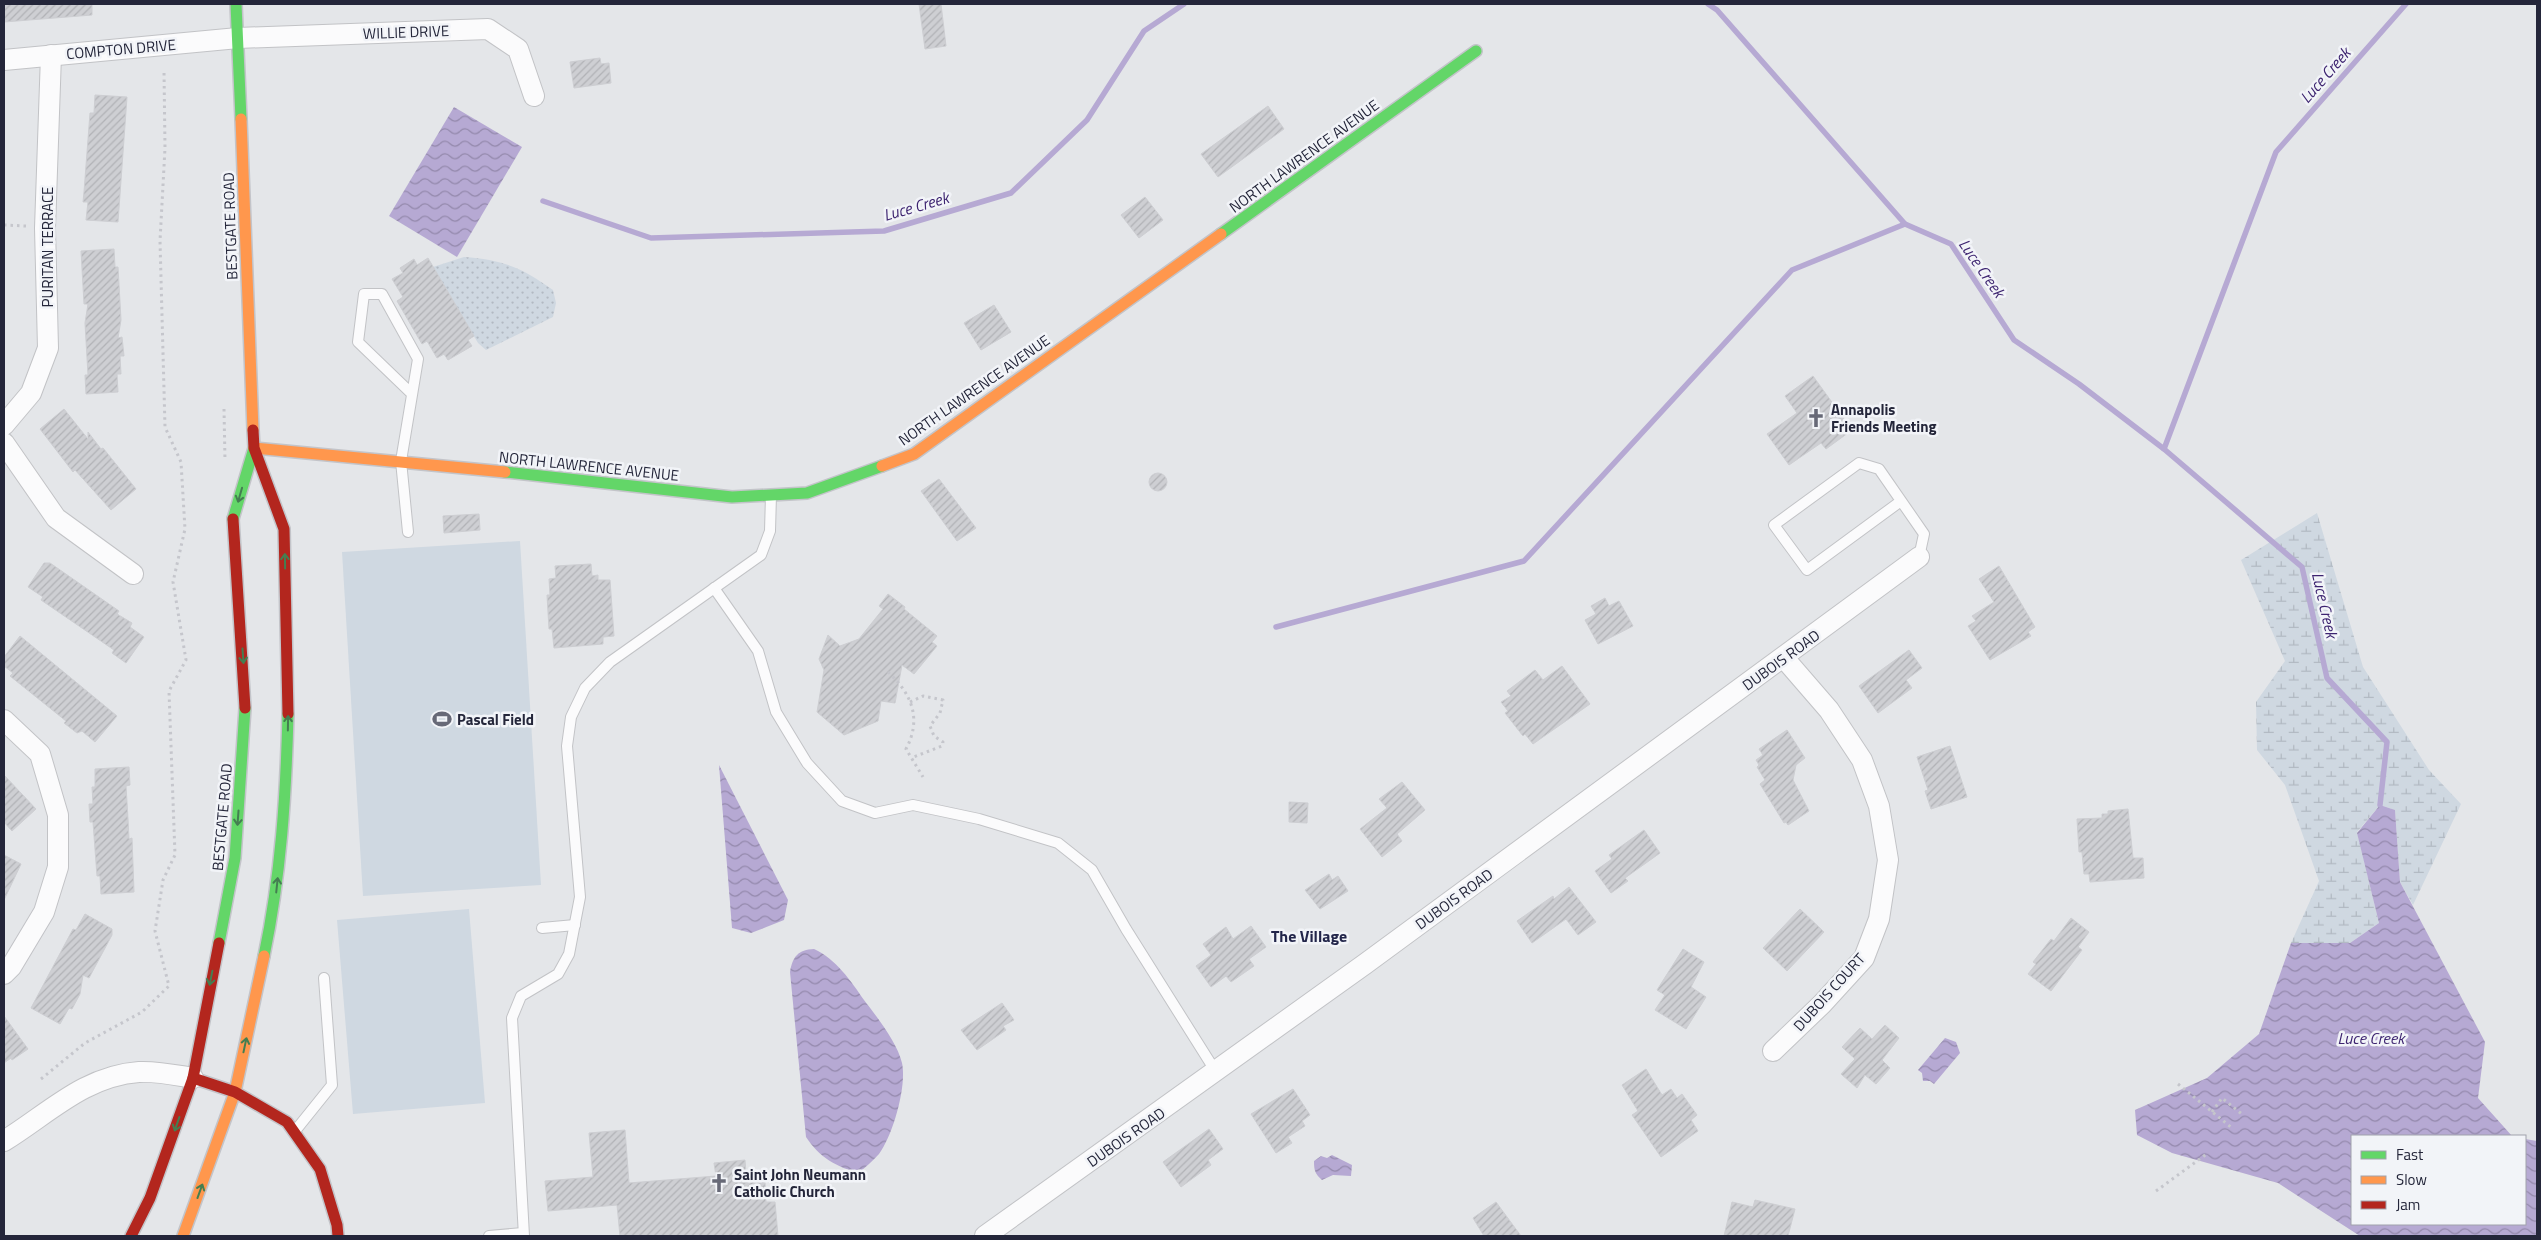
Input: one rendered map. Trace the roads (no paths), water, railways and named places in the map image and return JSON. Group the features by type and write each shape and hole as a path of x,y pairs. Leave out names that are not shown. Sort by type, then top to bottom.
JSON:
{"main road":[{"name":"BESTGATE ROAD","path":"182,1236 235,1092 275,903 286,802 288,707 284,529 254,448 236,4"},
{"name":"NORTH LAWRENCE AVENUE","path":"254,448 401,461 732,497 807,493 914,454 1476,51"},
{"name":"BESTGATE ROAD","path":"130,1236 150,1198 193,1078 235,858 246,697 234,517 254,448"},
{"path":"193,1078 235,1092 288,1122 320,1169 337,1225 338,1236"}],"street":[{"name":"WILLIE DRIVE","path":"238,38 488,29 518,49 534,96"},
{"name":"COMPTON DRIVE","path":"4,60 238,38"},
{"name":"PURITAN TERRACE","path":"4,425 31,393 48,348 46,228 51,55"},
{"path":"4,443 56,518 133,574"},
{"name":"DUBOIS ROAD","path":"985,1236 1216,1072 1784,658 1918,557"},
{"name":"DUBOIS COURT","path":"1772,1052 1822,1004 1864,958 1879,918 1888,860 1879,806 1862,760 1829,710 1784,658"},
{"path":"4,720 40,754 58,816 58,867 44,912 11,967 4,974"},
{"path":"4,1142 69,1095 93,1082 140,1072 193,1078"}],"lane":[{"path":"408,532 401,461 418,359 382,294 364,294 358,342 412,394"},
{"path":"1901,501 1807,570 1774,525 1859,463 1879,469 1924,534 1918,557"},
{"path":"489,1236 524,1235 512,1018 521,996 558,974 569,954 580,897 567,746 571,716 585,688 610,662 761,555 770,531 770,495"},
{"path":"714,588 758,651 776,712 796,746 807,762 842,801 875,813 913,805 979,818 1058,842 1092,870 1126,929 1216,1072"},
{"path":"542,928 575,925"},
{"path":"294,1132 332,1085 324,978"}],"water":[{"path":"454,107 522,147 457,257 389,216"},
{"path":"719,765 788,900 784,920 751,933 732,928"},
{"name":"Luce Creek","path":"2380,805 2395,810 2400,882 2485,1042 2478,1098 2511,1135 2351,1135 2351,1225 2526,1225 2526,1139 2537,1141 2537,1236 2360,1236 2278,1183 2172,1153 2137,1135 2135,1110 2207,1078 2259,1034 2291,943 2350,943 2379,923 2357,833"},
{"path":"814,949 822,953 848,978 886,1030 896,1047 902,1063 901,1097 894,1123 879,1154 859,1173 823,1156 806,1137 790,972 795,958 800,952"},
{"path":"1945,1038 1956,1042 1960,1053 1934,1084 1930,1081 1923,1081 1922,1073 1918,1070"},
{"path":"1332,1155 1352,1165 1351,1176 1333,1175 1322,1180 1320,1178 1315,1172 1314,1161 1321,1156 1327,1158"}],"waterway":[{"name":"Luce Creek","path":"543,201 651,238 884,231 1011,193 1087,120 1144,31 1184,4"},
{"name":"Luce Creek","path":"1708,4 1717,10 1905,224 1951,244 2014,340 2079,384 2164,449 2302,567 2327,678 2387,742 2380,805"},
{"name":"Luce Creek","path":"2164,449 2276,152 2406,4"},
{"path":"1276,627 1524,561 1792,270 1905,224"}],"place":[{"name":"Annapolis Friends Meeting","path":"1816,418"},
{"name":"Pascal Field","path":"442,719"},
{"name":"Saint John Neumann Catholic Church","path":"719,1183"}],"district":[{"name":"The Village","path":"1309,936"}]}
